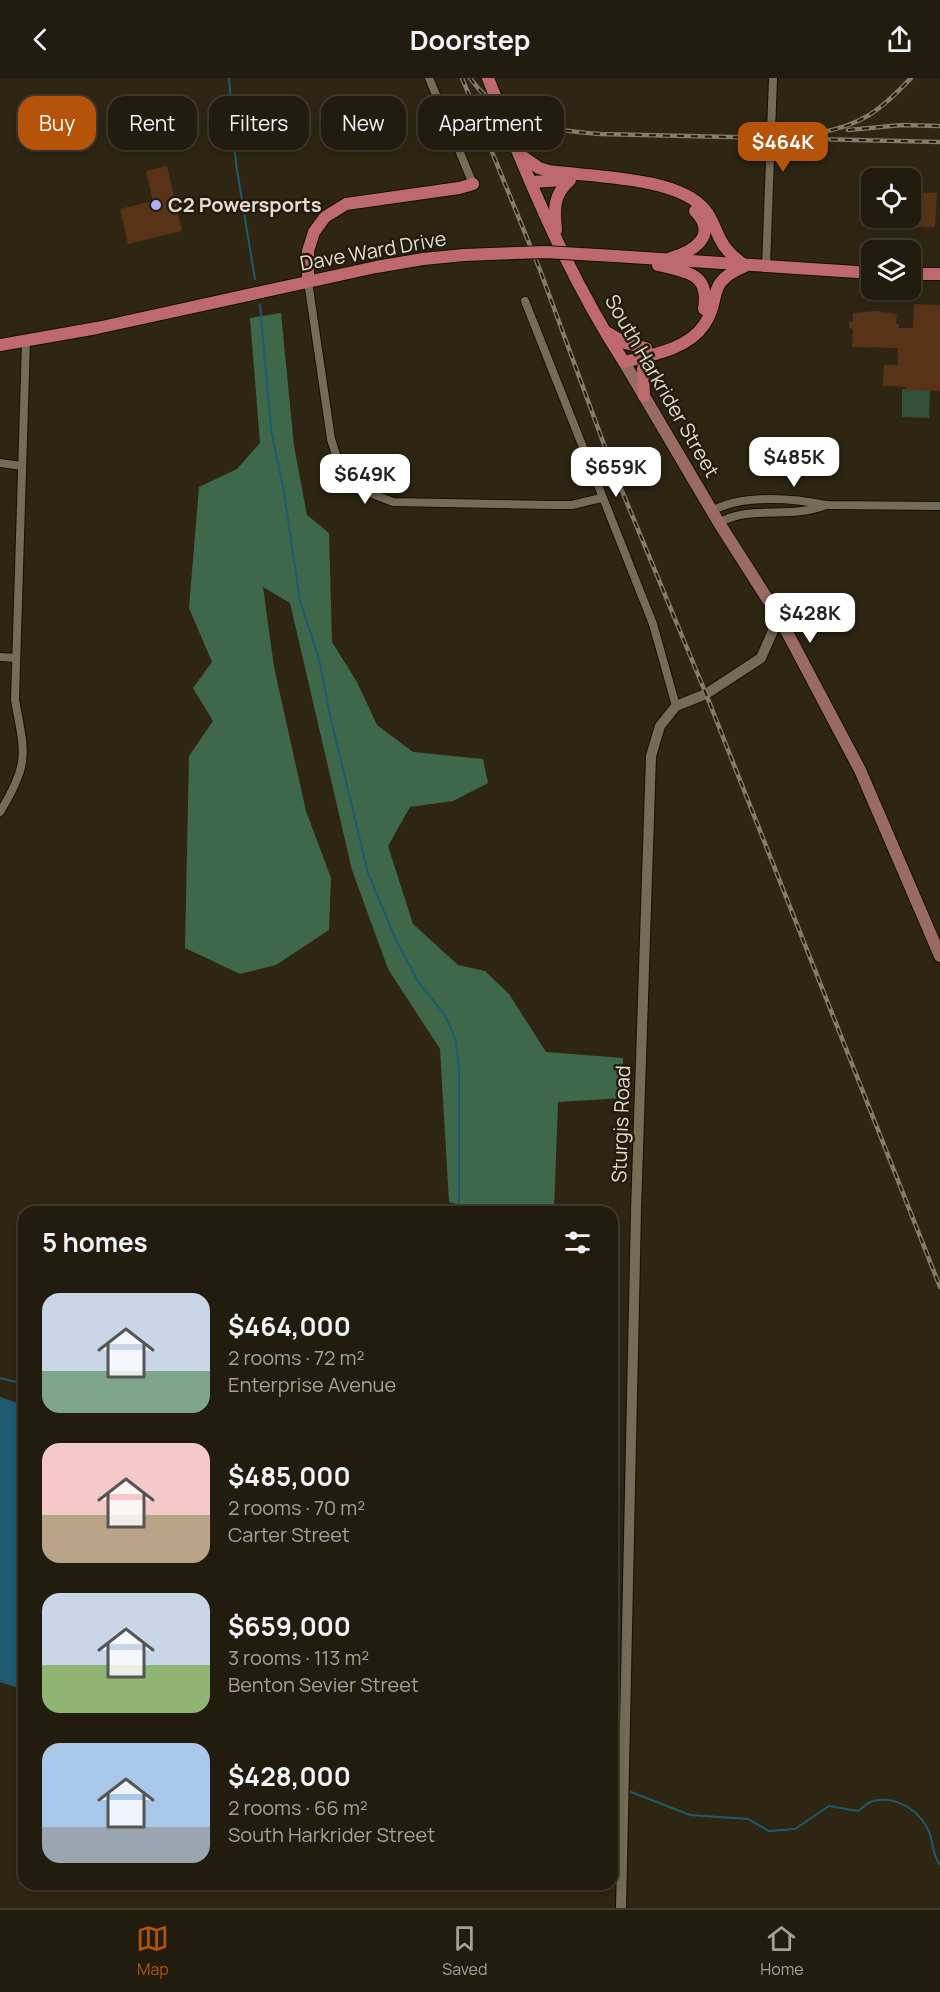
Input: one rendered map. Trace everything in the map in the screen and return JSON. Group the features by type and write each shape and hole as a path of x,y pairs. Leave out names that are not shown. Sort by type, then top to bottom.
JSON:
{"main road":[{"name":"South Harkrider Street","path":"488,78 518,153 557,238 606,332 719,523 779,617 860,770 940,956"},
{"path":"518,153 540,168 568,177 633,187 678,201 694,210 701,217 705,226 703,236 688,253 667,260"},
{"path":"530,179 611,176 646,182 681,194 704,208 727,250 745,266 728,273 719,285 705,324 695,335 667,350 622,358"},
{"path":"557,238 554,205 568,177"},
{"path":"308,281 308,251 314,232 325,217 346,204 473,184"},
{"name":"Dave Ward Drive","path":"0,345 97,328 308,281 423,259 464,255 545,252 861,272"},
{"path":"606,332 647,352 685,334 696,324 704,311 706,297 703,285 696,276 631,257"},
{"path":"921,274 940,274"},
{"name":"Dave Ward Drive","path":"0,340 20,341"},
{"path":"644,396 643,369 647,352"}],"street":[{"path":"429,78 473,184"},
{"path":"766,267 773,78"},
{"path":"308,281 331,439 342,469 359,487 383,500 409,504 572,505 601,498"},
{"path":"525,301 601,498 653,624 676,706 706,693 761,658 779,617"},
{"path":"0,812 19,780 24,760 24,747 15,700 22,466 20,341"},
{"path":"0,463 22,466"},
{"path":"712,511 724,504 739,500 810,501 826,505 940,506"},
{"path":"719,523 732,516 794,514 810,512 826,505"},
{"path":"0,657 16,658"},
{"name":"Sturgis Road","path":"621,1908 636,1211 651,756 660,726 676,706"}],"green space":[{"path":"281,313 294,446 307,515 329,533 332,642 357,682 377,725 413,752 483,759 488,783 453,801 410,807 388,846 413,924 458,965 485,971 509,994 546,1052 623,1058 624,1098 558,1102 554,1206 463,1206 449,1202 440,1049 388,969 352,870 290,603 263,587 274,667 306,811 331,878 329,930 276,965 240,974 185,948 189,756 213,721 193,688 212,662 189,608 199,487 237,469 260,443 250,318"},
{"path":"902,389 930,390 929,418 902,417"}],"water":[{"path":"0,1397 18,1403 18,1688 0,1682"}],"building":[{"name":"C2 Powersports","path":"167,166 182,231 128,244 120,209 153,201 146,171"},
{"path":"921,192 937,193 935,227 921,227"},
{"path":"914,304 940,305 940,391 906,390 906,387 883,386 884,365 898,365 898,348 852,347 853,329 849,328 849,322 853,322 853,313 875,311 897,314 896,324 899,324 899,328 913,328"}],"waterway":[{"path":"229,78 236,164 255,279"},
{"path":"260,305 271,429 284,492 300,601 319,659 368,873 396,940 419,983 445,1015 456,1041 459,1071 459,1206"},
{"path":"0,1378 18,1382"},
{"path":"631,1792 690,1815 748,1819 769,1831 795,1829 829,1806 858,1811 871,1802 891,1801 908,1807 921,1819 930,1834 940,1865"}],"railway":[{"path":"462,78 540,270 613,469 706,694 940,1287"},
{"path":"470,78 497,106 512,115 528,122 562,130 600,134 940,142"},
{"path":"817,133 846,126 869,115 880,108 911,78"},
{"path":"848,130 902,125 940,126"}],"place":[{"name":"C2 Powersports","path":"156,205"}]}
